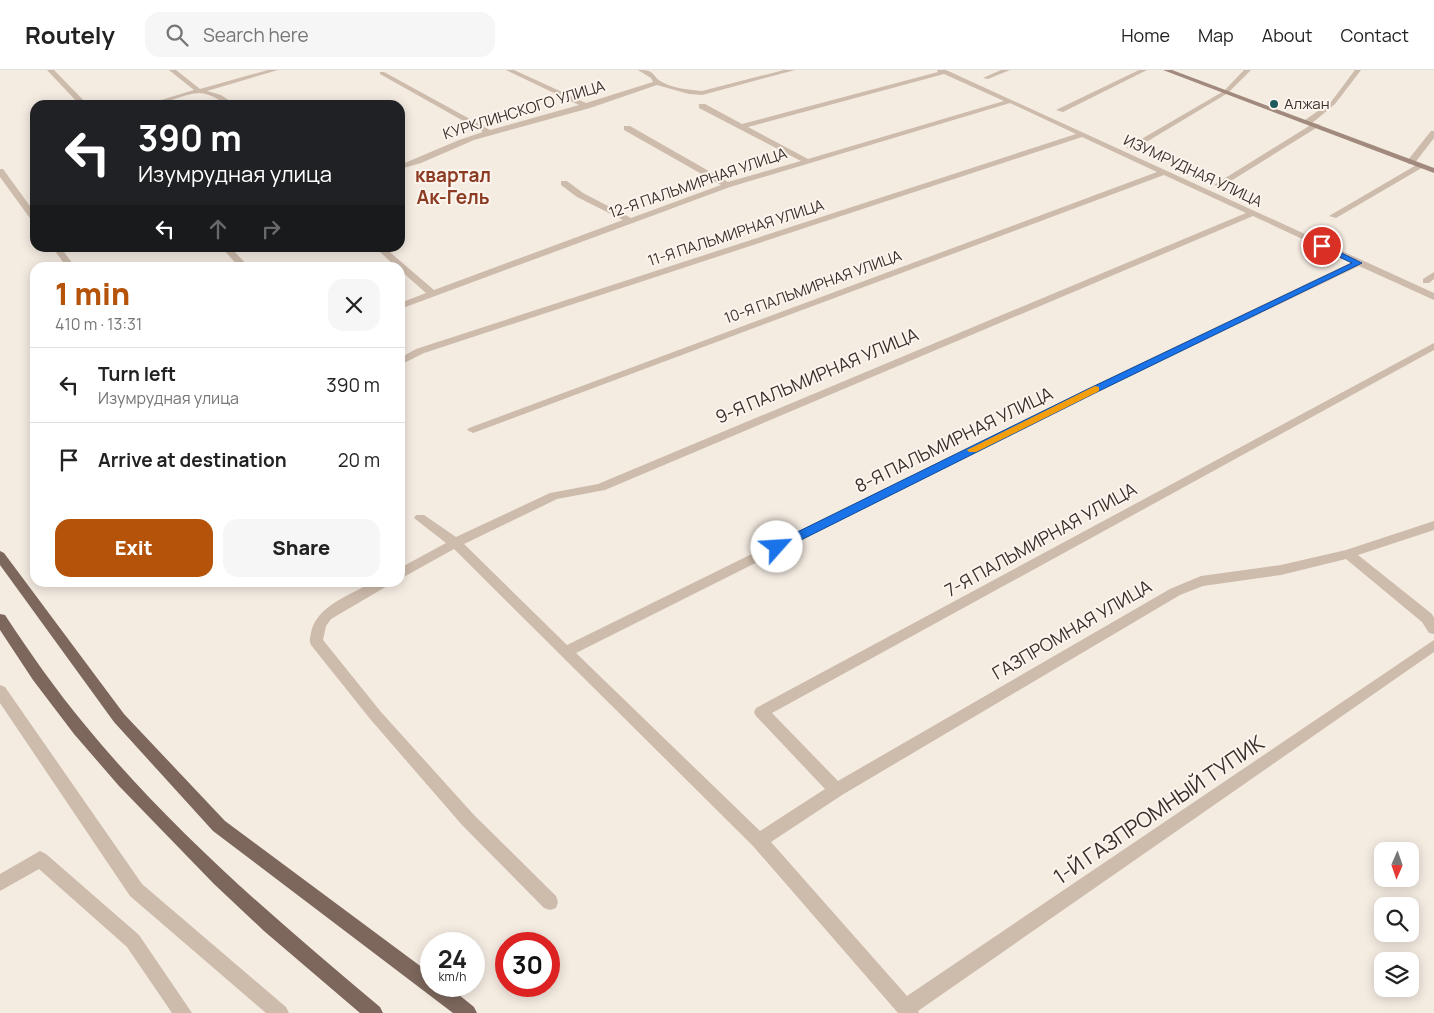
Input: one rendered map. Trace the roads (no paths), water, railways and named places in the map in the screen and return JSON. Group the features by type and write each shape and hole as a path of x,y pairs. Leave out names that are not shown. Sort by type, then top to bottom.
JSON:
{"main road":[{"path":"0,556 119,718 220,826 420,977"},
{"path":"0,619 59,705 160,820 266,922 374,1013"},
{"path":"447,997 468,1013"}],"street":[{"path":"50,70 79,100"},
{"path":"172,70 199,91 219,96 225,100"},
{"path":"167,100 274,70"},
{"path":"509,70 587,106"},
{"path":"641,70 651,74 658,83 690,92 714,91 792,70"},
{"path":"986,78 1007,70"},
{"path":"1060,110 1144,70"},
{"path":"1166,70 1434,171"},
{"path":"1130,148 1226,92 1248,70"},
{"path":"1308,122 1333,103 1358,70"},
{"path":"743,126 942,71"},
{"name":"ИЗУМРУДНАЯ УЛИЦА","path":"942,71 1083,134 1251,214 1434,297"},
{"path":"382,73 490,133"},
{"name":"КУРКЛИНСКОГО УЛИЦА","path":"405,165 430,157 448,146 587,106 658,83"},
{"name":"12-Я ПАЛЬМИРНАЯ УЛИЦА","path":"405,304 728,185 1011,101"},
{"path":"702,106 808,161"},
{"path":"1218,185 1318,126"},
{"path":"627,128 728,185"},
{"path":"1410,162 1434,133"},
{"name":"11-Я ПАЛЬМИРНАЯ УЛИЦА","path":"405,360 420,352 1083,134"},
{"path":"1333,216 1421,166"},
{"path":"0,171 30,212"},
{"name":"10-Я ПАЛЬМИРНАЯ УЛИЦА","path":"473,430 1164,172"},
{"path":"564,183 580,195 629,220"},
{"name":"9-Я ПАЛЬМИРНАЯ УЛИЦА","path":"405,571 455,542 554,496 601,487 1251,214"},
{"path":"230,252 240,262"},
{"path":"385,252 396,262"},
{"name":"8-Я ПАЛЬМИРНАЯ УЛИЦА","path":"567,651 1091,391 1358,263"},
{"path":"405,270 433,294"},
{"path":"1426,281 1434,275"},
{"name":"7-Я ПАЛЬМИРНАЯ УЛИЦА","path":"836,790 761,712 1434,346"},
{"path":"420,518 455,542 759,841 908,1011"},
{"name":"ГАЗПРОМНАЯ УЛИЦА","path":"759,841 836,790 1175,592 1201,581 1281,570 1348,554 1434,525"},
{"path":"1348,554 1427,618 1434,629"},
{"path":"375,587 326,615 319,625 316,641 376,716 468,820 550,902"},
{"name":"1-Й ГАЗПРОМНЫЙ ТУПИК","path":"908,1011 1417,659 1434,645"},
{"path":"0,691 136,890 280,1013"},
{"path":"0,883 40,859 133,941 184,1013"}],"place":[{"name":"Алжан","path":"1274,104"}],"district":[{"name":"квартал Ак-Гель","path":"453,186"}]}
